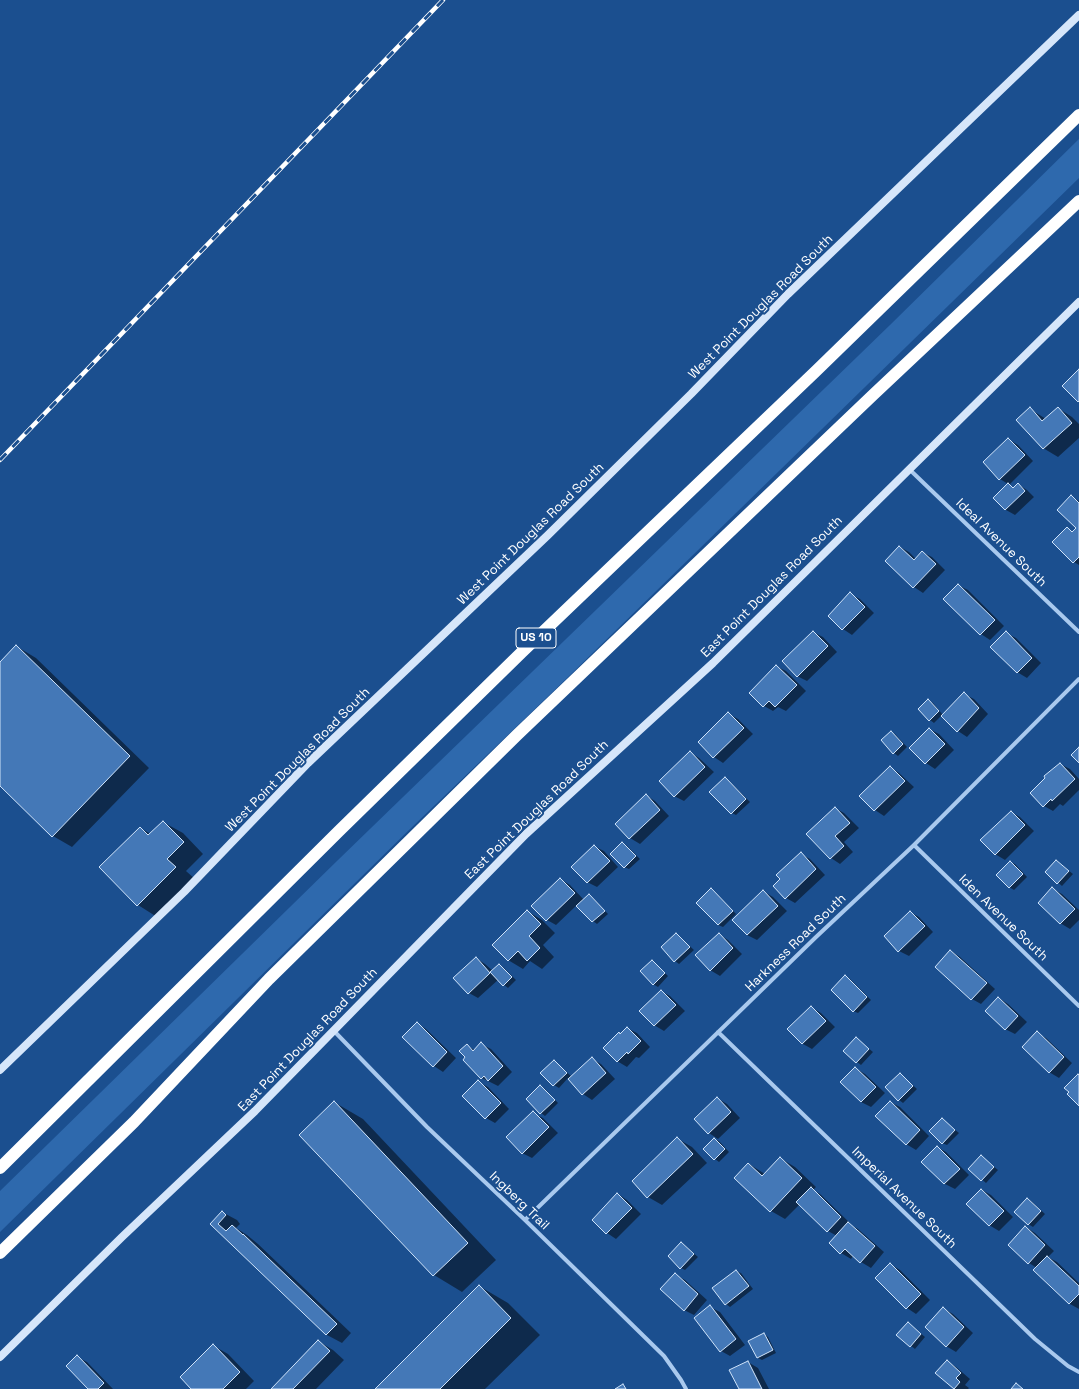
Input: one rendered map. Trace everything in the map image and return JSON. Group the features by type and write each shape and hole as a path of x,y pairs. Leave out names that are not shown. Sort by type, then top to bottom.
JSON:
{"highway":[{"name":"US 10","path":"0,1168 339,831 522,652 1079,115"},
{"path":"0,1253 134,1122 269,979 517,735 1079,201"}],"street":[{"name":"West Point Douglas Road South","path":"0,1070 184,892 308,763 548,535 691,394 788,294 1079,16"},
{"name":"East Point Douglas Road South","path":"0,1357 122,1237 255,1111 526,834 713,663 1079,302"},
{"name":"Ideal Avenue South","path":"909,468 1079,632"},
{"name":"Harkness Road South","path":"525,1220 814,938 914,845 1079,679"},
{"name":"Iden Avenue South","path":"914,845 1079,1006"},
{"name":"Ingberg Trail","path":"334,1031 427,1127 525,1220 664,1356 686,1389"},
{"name":"Imperial Avenue South","path":"718,1032 1035,1339 1068,1366 1079,1372"}],"shaded area":[{"path":"1079,139 1079,178 565,680 410,829 0,1232 0,1191 338,860 890,325"}],"building":[{"path":"1079,369 1079,401 1078,402 1062,386"},
{"path":"1030,407 1042,421 1058,407 1072,423 1043,449 1016,420"},
{"path":"1008,438 1025,455 999,480 983,462"},
{"path":"1008,483 1013,488 1018,483 1025,491 1005,510 993,498"},
{"path":"1071,495 1079,503 1079,557 1073,563 1052,542 1067,527 1072,532 1076,528 1057,510"},
{"path":"899,546 914,560 922,551 936,564 913,588 885,561"},
{"path":"958,584 995,620 980,635 943,599"},
{"path":"850,592 865,607 842,630 828,616"},
{"path":"813,631 828,646 797,677 782,661"},
{"path":"1006,631 1032,658 1017,673 990,647"},
{"path":"16,645 130,756 52,837 0,786 0,662"},
{"path":"776,665 797,685 775,707 769,701 763,707 749,693"},
{"path":"964,692 979,708 957,732 941,716"},
{"path":"928,699 939,711 929,721 918,709"},
{"path":"728,712 744,728 713,758 698,742"},
{"path":"929,728 945,744 925,764 909,748"},
{"path":"891,731 903,744 893,754 881,740"},
{"path":"1079,747 1079,763 1071,755"},
{"path":"690,751 705,767 674,797 659,781"},
{"path":"1060,763 1075,779 1052,801 1051,799 1043,807 1030,793 1045,778 1044,776"},
{"path":"890,766 905,781 874,811 859,796"},
{"path":"725,777 746,799 731,814 709,792"},
{"path":"646,794 660,810 629,839 615,824"},
{"path":"835,807 850,823 835,836 844,846 830,859 806,834"},
{"path":"1011,811 1025,825 995,855 980,840"},
{"path":"163,821 184,842 167,859 176,867 137,906 99,867 140,827 148,835"},
{"path":"622,842 636,856 624,868 610,854"},
{"path":"594,845 610,861 587,883 571,867"},
{"path":"801,852 816,869 785,899 773,886 780,879 776,875"},
{"path":"1056,860 1069,871 1057,884 1045,872"},
{"path":"1010,861 1023,874 1009,888 996,875"},
{"path":"560,878 575,893 546,921 531,906"},
{"path":"1052,887 1075,909 1060,924 1038,903"},
{"path":"711,888 733,911 718,925 696,903"},
{"path":"763,890 778,906 747,935 732,920"},
{"path":"589,894 605,911 592,922 576,906"},
{"path":"527,910 541,924 529,936 540,948 527,961 518,951 508,961 492,945"},
{"path":"910,911 925,926 898,952 884,936"},
{"path":"676,933 690,947 674,962 661,947"},
{"path":"719,933 733,948 710,971 695,955"},
{"path":"950,950 987,983 971,1000 935,967"},
{"path":"476,957 490,973 468,994 453,978"},
{"path":"652,960 665,973 653,985 640,971"},
{"path":"499,964 512,977 503,986 490,972"},
{"path":"845,975 867,997 853,1012 831,990"},
{"path":"661,990 676,1005 654,1026 639,1011"},
{"path":"998,997 1018,1016 1005,1030 985,1011"},
{"path":"811,1006 826,1021 802,1044 787,1029"},
{"path":"417,1022 447,1052 433,1067 402,1037"},
{"path":"627,1027 641,1041 628,1054 627,1052 617,1062 603,1048 619,1032 620,1034"},
{"path":"1037,1031 1064,1057 1049,1073 1022,1047"},
{"path":"856,1037 869,1049 856,1063 843,1051"},
{"path":"481,1042 503,1066 488,1081 484,1076 481,1079 463,1060 465,1057 459,1051 467,1044 473,1051"},
{"path":"592,1057 606,1073 582,1095 568,1079"},
{"path":"554,1060 567,1073 553,1086 540,1073"},
{"path":"855,1067 876,1087 861,1102 840,1082"},
{"path":"900,1073 913,1086 898,1101 885,1087"},
{"path":"1078,1074 1079,1106 1067,1094 1069,1092 1064,1088"},
{"path":"478,1080 501,1103 485,1119 462,1096"},
{"path":"540,1085 555,1100 540,1114 526,1099"},
{"path":"717,1097 731,1112 708,1134 694,1119"},
{"path":"334,1101 468,1243 433,1276 299,1135"},
{"path":"890,1101 920,1130 906,1145 875,1116"},
{"path":"533,1111 549,1127 522,1154 506,1137"},
{"path":"942,1118 955,1130 942,1144 929,1131"},
{"path":"677,1137 693,1154 647,1198 632,1181"},
{"path":"714,1138 725,1149 714,1160 703,1149"},
{"path":"937,1146 960,1169 944,1184 921,1162"},
{"path":"981,1155 994,1167 981,1181 968,1169"},
{"path":"780,1157 802,1178 770,1212 734,1178 748,1163 762,1176"},
{"path":"811,1187 841,1217 827,1232 796,1202"},
{"path":"981,1189 1004,1211 989,1226 966,1204"},
{"path":"617,1193 632,1208 606,1234 592,1220"},
{"path":"1027,1198 1041,1211 1028,1225 1014,1212"},
{"path":"222,1211 226,1215 218,1224 226,1231 232,1225 243,1234 337,1324 326,1335 210,1224"},
{"path":"848,1222 875,1246 860,1263 845,1249 840,1254 829,1243"},
{"path":"1025,1226 1045,1245 1028,1264 1008,1245"},
{"path":"681,1242 694,1254 680,1269 668,1256"},
{"path":"1047,1256 1079,1286 1079,1294 1069,1304 1033,1270"},
{"path":"890,1263 921,1294 906,1309 875,1278"},
{"path":"736,1270 749,1286 725,1305 712,1288"},
{"path":"675,1273 698,1294 684,1311 660,1289"},
{"path":"479,1285 511,1318 440,1389 375,1389"},
{"path":"710,1305 736,1339 720,1352 694,1318"},
{"path":"943,1307 964,1327 946,1347 925,1327"},
{"path":"908,1322 921,1334 910,1347 896,1335"},
{"path":"764,1333 773,1350 757,1358 748,1341"},
{"path":"318,1340 330,1351 293,1389 271,1389"},
{"path":"213,1344 240,1372 223,1389 191,1389 180,1377"},
{"path":"77,1355 104,1383 98,1389 88,1389 66,1366"},
{"path":"947,1360 961,1373 956,1378 960,1382 954,1389 935,1373"},
{"path":"748,1361 762,1389 739,1389 729,1370"},
{"path":"1016,1383 1023,1389 1011,1389"},
{"path":"623,1384 626,1389 615,1389"}],"railway":[{"path":"0,460 443,0"}]}
